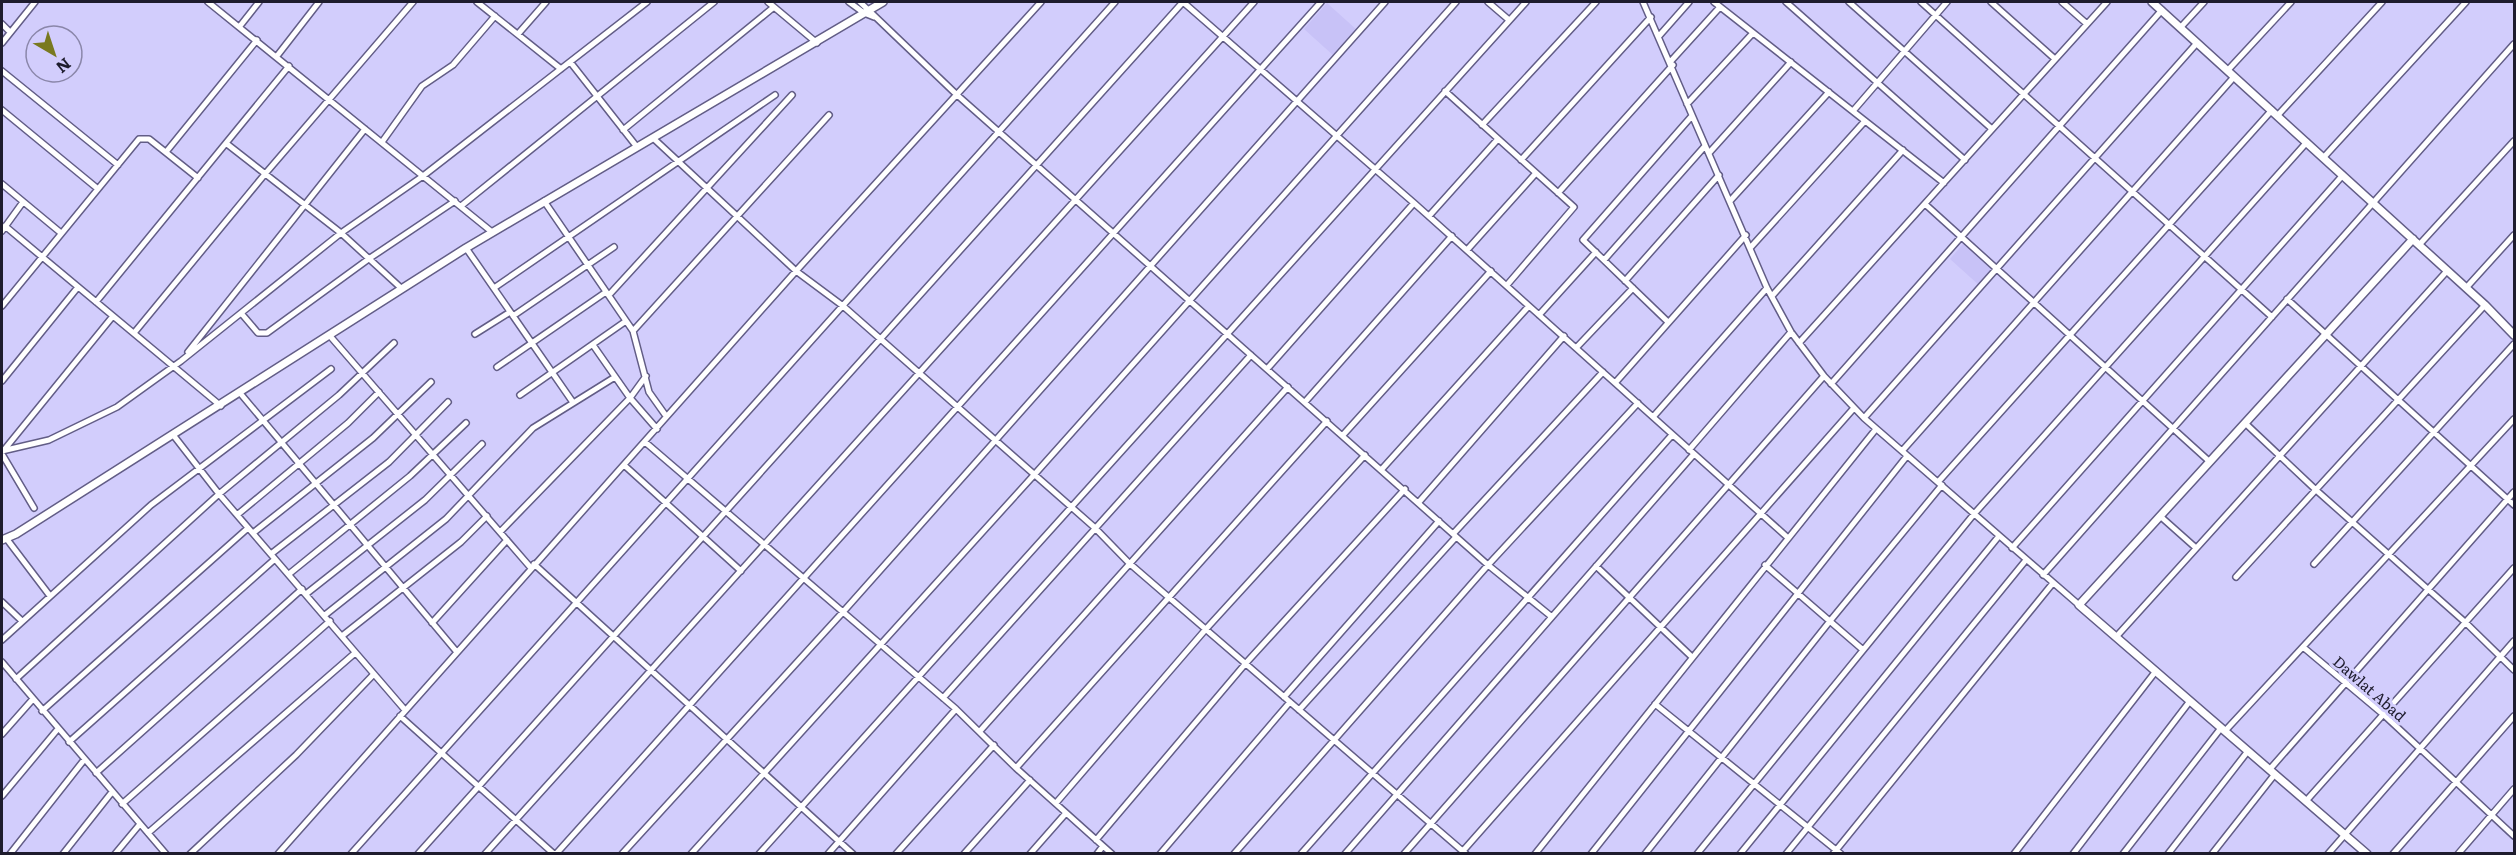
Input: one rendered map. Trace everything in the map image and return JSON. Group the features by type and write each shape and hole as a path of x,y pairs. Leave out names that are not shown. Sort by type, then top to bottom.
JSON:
{"main road":[{"path":"4,539 174,436 401,288 492,232 817,43 883,2"},
{"path":"2152,2 2485,305 2514,335"},
{"path":"2367,854 2079,605 2413,239"}],"street":[{"path":"2,43 36,2"},
{"path":"208,2 492,232"},
{"path":"240,26 259,2"},
{"path":"277,56 319,2"},
{"path":"134,333 265,174 413,2"},
{"path":"518,34 546,2"},
{"path":"2,452 49,440 117,407 173,367 341,233 423,176 571,63 646,2"},
{"path":"241,313 258,333 267,333 370,258 458,203 714,2"},
{"path":"768,2 817,43"},
{"path":"849,2 874,17 1075,200 1419,501 1488,565 1552,618"},
{"path":"860,2 867,12"},
{"path":"278,854 456,651 657,429 666,416 1041,2"},
{"path":"351,854 1115,2"},
{"path":"418,854 1183,2 1414,202 1787,537"},
{"path":"485,854 1254,2"},
{"path":"400,716 555,854 1321,2"},
{"path":"622,854 726,737 843,612 1385,2"},
{"path":"691,854 1034,475 1456,2"},
{"path":"1488,2 1509,20"},
{"path":"759,854 1526,2"},
{"path":"1482,124 1596,2"},
{"path":"1643,2 1672,63 1691,117 1746,235 1767,288 1791,333 1830,384 1864,418 2079,605"},
{"path":"1659,36 1689,2"},
{"path":"1714,2 1944,183"},
{"path":"1786,2 1965,160"},
{"path":"1849,2 1992,129"},
{"path":"1921,2 2272,317"},
{"path":"1853,111 1947,2"},
{"path":"1991,2 2055,59"},
{"path":"2062,2 2087,24"},
{"path":"1799,343 2107,2"},
{"path":"2180,28 2204,2"},
{"path":"2228,70 2291,2"},
{"path":"1645,854 1940,484 2169,225 2382,2"},
{"path":"2324,157 2466,2"},
{"path":"481,3 561,69"},
{"path":"623,130 774,7"},
{"path":"1558,193 1720,7"},
{"path":"1830,384 2162,10"},
{"path":"381,142 422,86 453,65 495,16"},
{"path":"1521,160 1651,17"},
{"path":"2,24 10,32"},
{"path":"1687,104 1753,33"},
{"path":"166,153 257,40"},
{"path":"1864,418 2197,44"},
{"path":"2043,575 2514,45"},
{"path":"1708,153 1791,62"},
{"path":"571,63 637,147"},
{"path":"96,302 289,66"},
{"path":"2,71 118,165"},
{"path":"1902,451 2234,77"},
{"path":"1445,91 1574,207 1507,285"},
{"path":"1730,201 1828,92"},
{"path":"494,288 775,95"},
{"path":"497,367 608,294 792,95"},
{"path":"2,110 98,189"},
{"path":"633,332 829,115"},
{"path":"1668,322 1583,240 1691,117"},
{"path":"1751,247 1865,121"},
{"path":"181,360 365,129"},
{"path":"2,306 138,139 144,137 198,178"},
{"path":"653,138 705,189 796,271 843,306 1094,527 1129,562 1463,853 1854,408"},
{"path":"1429,216 1498,138"},
{"path":"2419,245 2514,141"},
{"path":"1697,854 1974,514 2307,142"},
{"path":"227,144 341,233 401,288"},
{"path":"1604,260 1706,146"},
{"path":"1772,296 1903,150"},
{"path":"1467,250 1536,173"},
{"path":"1625,280 1719,175"},
{"path":"2012,548 2343,175"},
{"path":"2,183 61,233"},
{"path":"544,201 633,332 649,392 666,416"},
{"path":"23,202 3,229 42,257 220,406"},
{"path":"1267,369 1414,202"},
{"path":"1925,204 2210,462"},
{"path":"2466,288 2514,234"},
{"path":"1615,383 1746,235"},
{"path":"1305,402 1452,236"},
{"path":"475,334 512,314 614,247"},
{"path":"466,248 572,401"},
{"path":"1539,315 1596,252"},
{"path":"1343,435 1491,271"},
{"path":"2116,637 2448,271"},
{"path":"2,381 78,287"},
{"path":"1576,348 1633,288"},
{"path":"1653,417 1767,288"},
{"path":"2288,300 2514,504"},
{"path":"2236,577 2485,305"},
{"path":"1382,470 1529,306"},
{"path":"2,452 113,316"},
{"path":"520,395 626,321"},
{"path":"1689,450 1791,333"},
{"path":"330,336 507,540 533,566 652,670 853,854"},
{"path":"1419,501 1564,336"},
{"path":"16,679 219,494 363,373 394,343"},
{"path":"2314,564 2514,344"},
{"path":"593,345 630,398 657,429"},
{"path":"943,698 1094,527 1251,355"},
{"path":"2,640 151,505 331,369"},
{"path":"1299,710 1603,372"},
{"path":"500,532 630,398 646,376"},
{"path":"1404,854 1824,376"},
{"path":"325,615 446,519 533,428 572,401 615,377"},
{"path":"253,533 373,438 430,382"},
{"path":"980,731 1288,387"},
{"path":"237,515 348,423 379,392"},
{"path":"240,393 261,421 456,651"},
{"path":"69,742 332,504 389,462 448,402"},
{"path":"1234,854 1488,565 1638,403"},
{"path":"2123,854 2223,730 2514,419"},
{"path":"1016,768 1327,421"},
{"path":"289,574 434,455 466,423"},
{"path":"2245,423 2316,490 2466,623 2514,670"},
{"path":"1535,854 1765,564 1876,429"},
{"path":"1300,854 1672,435"},
{"path":"174,436 219,494 405,710"},
{"path":"645,442 956,709 1016,768 1112,854"},
{"path":"96,773 304,592 367,546 452,476 482,444"},
{"path":"2,452 34,508"},
{"path":"1345,854 1694,454"},
{"path":"1056,803 1206,629 1365,455"},
{"path":"1591,854 1907,456"},
{"path":"624,465 741,571"},
{"path":"1096,840 1246,663 1405,489"},
{"path":"2212,854 2272,772 2346,683 2514,492"},
{"path":"342,636 461,542 487,516"},
{"path":"2160,516 2196,548"},
{"path":"1284,697 1439,520"},
{"path":"42,711 248,528"},
{"path":"1740,854 1999,536"},
{"path":"4,539 50,596"},
{"path":"432,623 507,540"},
{"path":"1786,854 2026,560"},
{"path":"1765,564 1862,649"},
{"path":"1596,566 1660,630 1692,657"},
{"path":"2306,801 2514,568"},
{"path":"1655,704 1836,852 2053,583"},
{"path":"2,602 22,621"},
{"path":"122,804 330,621"},
{"path":"2328,854 2514,641"},
{"name":"Dawlat Abad","path":"2303,647 2421,748 2514,836"},
{"path":"148,833 355,653"},
{"path":"2,665 166,854"},
{"path":"2014,854 2156,671"},
{"path":"190,854 296,754 373,675"},
{"path":"2,734 33,699"},
{"path":"2073,854 2190,701"},
{"path":"1160,854 1290,702"},
{"path":"828,854 956,709"},
{"path":"2393,854 2514,716"},
{"path":"2,796 57,730"},
{"path":"896,854 994,745"},
{"path":"2168,854 2248,751"},
{"path":"10,854 84,760"},
{"path":"964,854 1030,780"},
{"path":"2458,854 2514,789"},
{"path":"63,854 112,792"},
{"path":"1030,854 1066,813"},
{"path":"115,854 140,824"},
{"path":"1097,854 1103,846"}],"shaded area":[{"path":"1327,3 1357,30 1334,56 1304,29"},
{"path":"1963,244 1993,271 1980,286 1950,259"}]}
